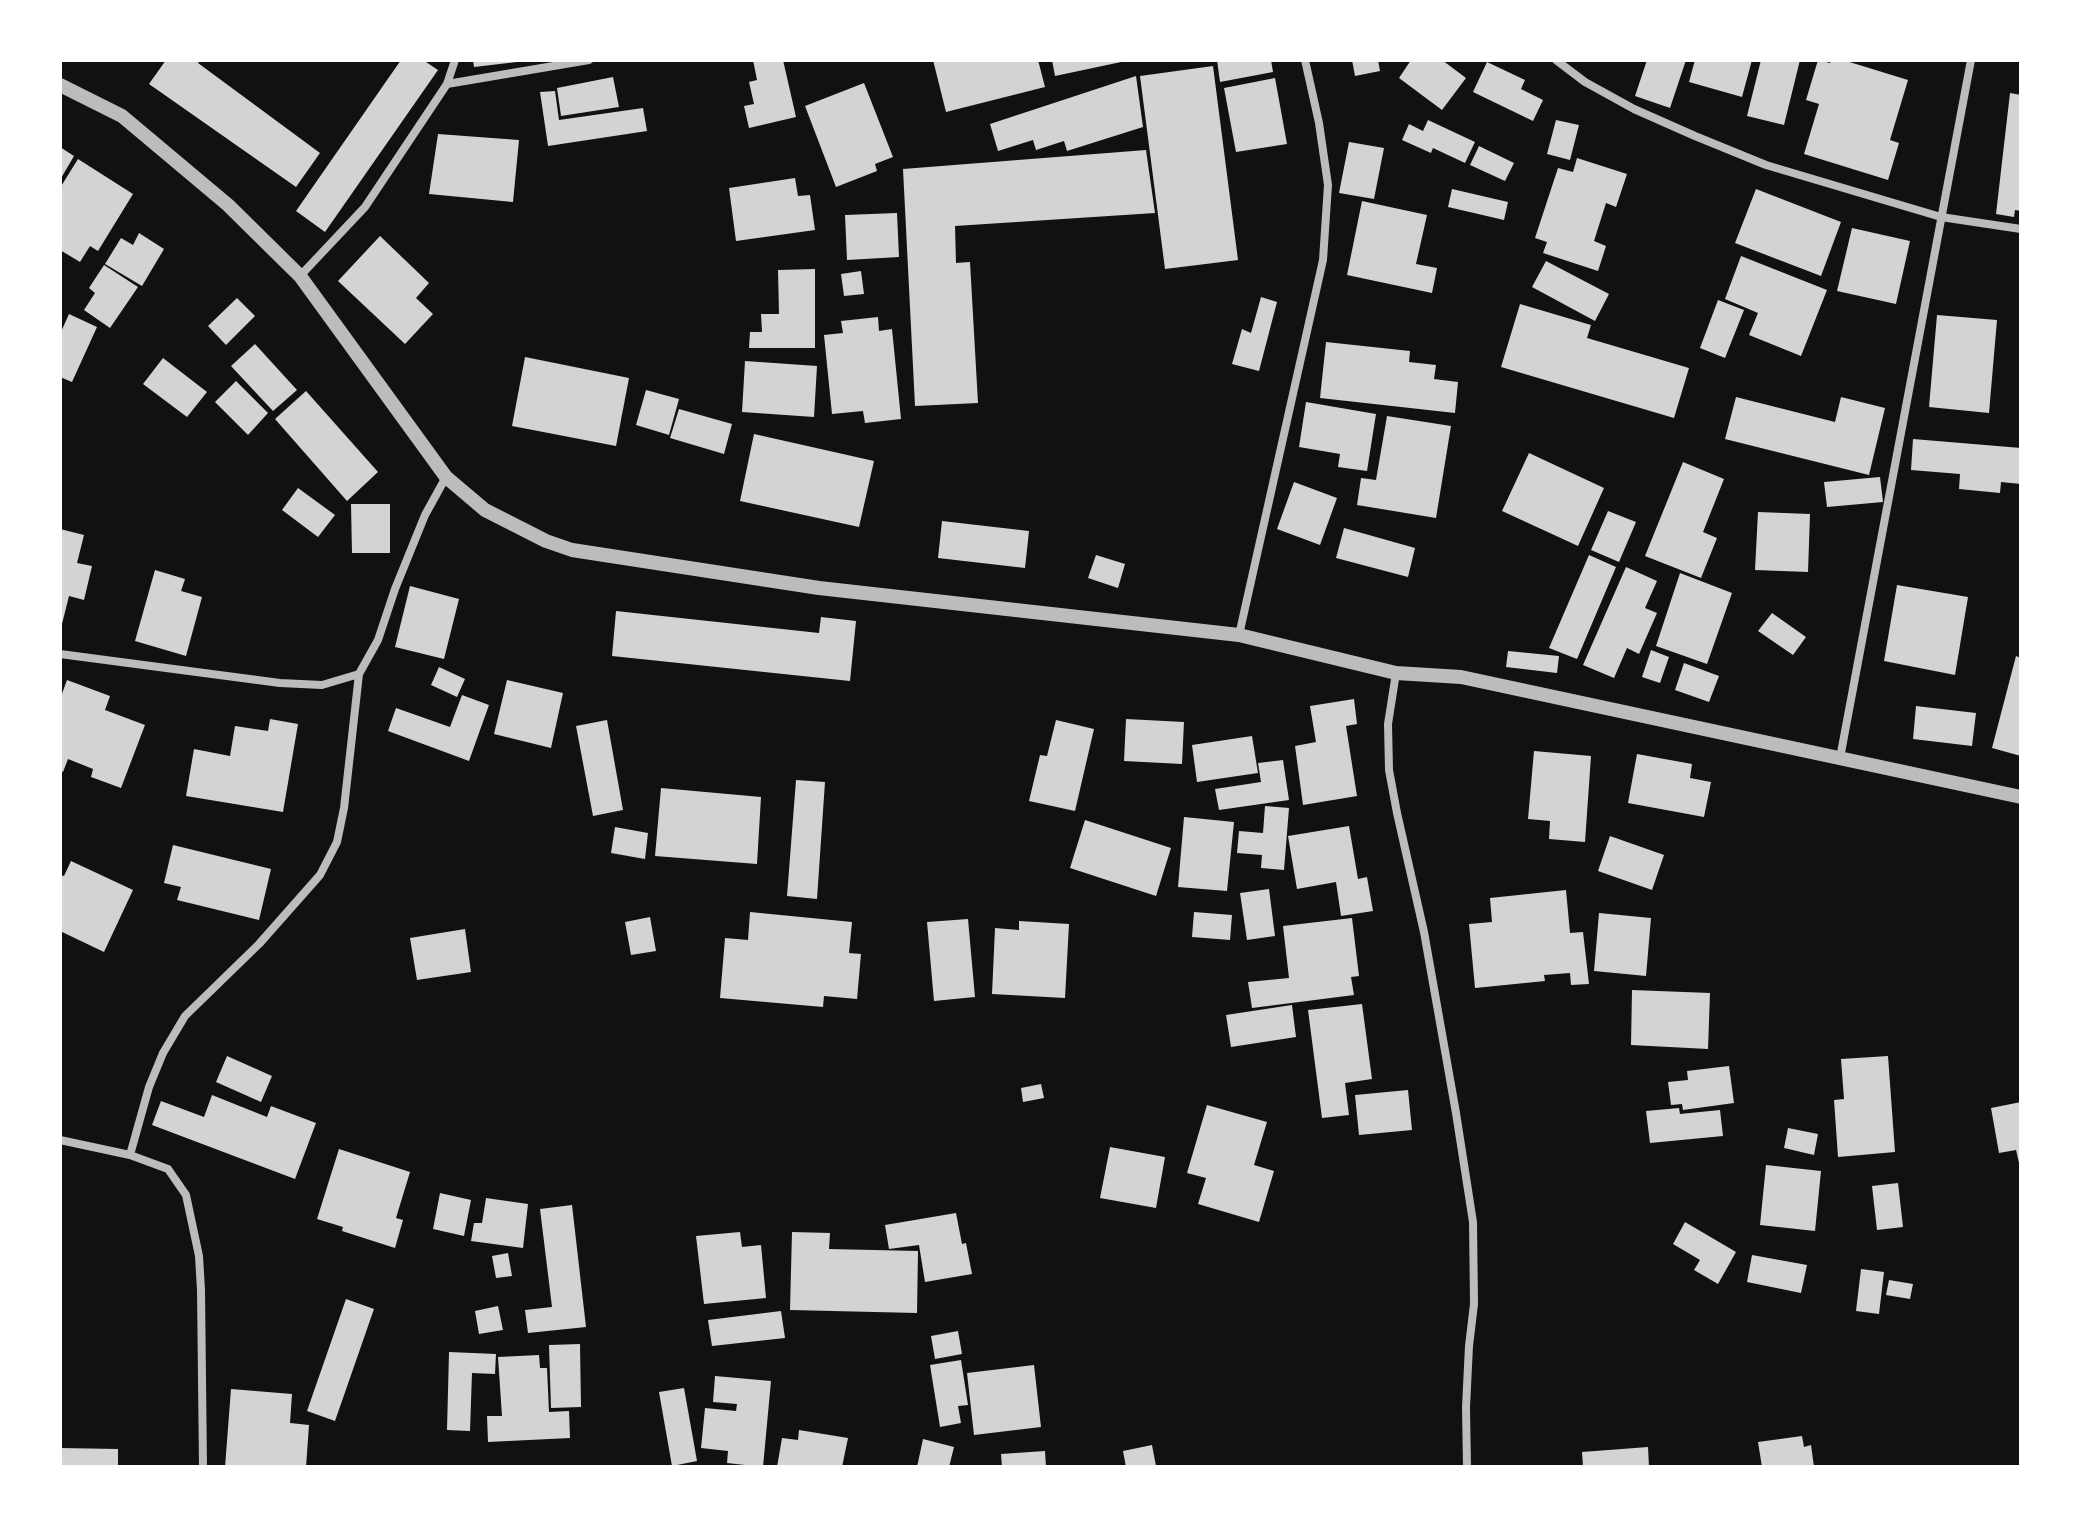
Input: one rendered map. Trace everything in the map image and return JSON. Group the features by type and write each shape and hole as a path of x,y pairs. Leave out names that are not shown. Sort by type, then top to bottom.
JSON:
{"street":[{"path":"300,276 365,207 447,84 455,60"},
{"path":"447,84 589,60"},
{"path":"1239,635 1323,260 1328,185 1305,60"},
{"path":"1556,60 1585,82 1634,109 1766,165 1941,217 2021,229"},
{"path":"1840,758 1971,60"},
{"path":"60,85 122,116 228,205 300,276 446,477 485,510 546,541 572,550 819,588 1239,635 1396,673 1461,677 2021,797"},
{"path":"130,1155 149,1087 163,1053 185,1016 259,944 320,875 337,842 344,808 359,674 378,640 425,515 446,477"},
{"path":"60,654 280,683 322,685 359,674"},
{"path":"1396,673 1388,724 1389,770 1424,932 1473,1222 1474,1304 1466,1407 1467,1467"},
{"path":"60,1140 130,1155 168,1169 186,1195 199,1256 203,1467"}],"building":[{"path":"166,60 200,60 198,63 320,153 296,187 149,84"},
{"path":"401,60 423,60 438,70 325,232 296,211"},
{"path":"473,60 517,60 517,62 474,67"},
{"path":"753,60 783,60 796,117 749,128 744,106 754,104 749,82 757,80"},
{"path":"933,60 1038,60 1045,87 946,112"},
{"path":"1052,60 1125,60 1126,61 1055,76"},
{"path":"1217,60 1271,60 1273,72 1220,82"},
{"path":"1352,60 1378,60 1380,71 1355,76"},
{"path":"1411,60 1442,60 1466,78 1442,110 1399,78"},
{"path":"1647,60 1686,60 1670,108 1635,96"},
{"path":"1695,60 1752,60 1742,97 1689,82"},
{"path":"1761,60 1800,60 1784,125 1747,116"},
{"path":"1818,60 1830,63 1831,60 1843,60 1908,80 1890,140 1899,143 1888,180 1804,154 1819,104 1806,100"},
{"path":"1487,62 1525,80 1521,89 1543,100 1533,121 1473,92"},
{"path":"1213,66 1238,260 1165,269 1140,76"},
{"path":"1136,76 1143,127 1067,151 1064,141 1036,150 1033,140 998,151 990,124"},
{"path":"613,77 619,107 561,116 557,88"},
{"path":"1275,78 1287,144 1236,152 1224,88"},
{"path":"864,83 893,157 875,164 877,171 836,187 805,106"},
{"path":"555,91 559,120 643,108 647,131 548,146 540,92"},
{"path":"2010,93 2021,95 2021,211 2015,210 2014,217 1996,214"},
{"path":"1428,120 1475,142 1465,163 1433,148 1431,153 1402,140 1409,124 1423,131"},
{"path":"1556,120 1579,125 1570,160 1547,154"},
{"path":"438,134 519,140 513,202 429,194"},
{"path":"1349,142 1384,148 1374,199 1339,193"},
{"path":"1479,146 1514,163 1505,181 1470,165"},
{"path":"60,147 74,156 60,180"},
{"path":"1146,150 1155,213 955,226 956,263 970,262 978,403 915,406 903,169"},
{"path":"1577,158 1627,174 1616,207 1606,203 1594,241 1606,246 1598,271 1543,253 1547,242 1535,238 1558,168 1573,172"},
{"path":"78,159 133,194 98,251 90,246 80,262 60,250 60,188"},
{"path":"795,178 798,196 810,195 815,230 736,241 729,188"},
{"path":"1452,189 1508,202 1504,220 1448,207"},
{"path":"1756,189 1841,222 1821,276 1735,243"},
{"path":"1362,201 1427,215 1416,264 1437,268 1432,293 1347,275"},
{"path":"897,213 899,257 847,260 845,215"},
{"path":"1852,228 1910,241 1896,304 1837,291"},
{"path":"139,233 164,249 142,286 105,264 121,238 133,245"},
{"path":"380,236 429,283 416,298 433,314 405,344 338,281"},
{"path":"1741,256 1827,290 1801,356 1749,335 1758,313 1725,299"},
{"path":"1546,261 1609,294 1595,321 1532,287"},
{"path":"104,265 138,287 110,328 84,310 95,293 89,288"},
{"path":"815,269 815,348 749,348 750,332 762,332 761,314 779,314 778,270"},
{"path":"861,271 864,294 844,296 841,274"},
{"path":"1261,297 1277,302 1259,371 1232,364 1242,329 1251,333"},
{"path":"237,298 255,316 226,345 208,326"},
{"path":"1718,300 1744,310 1725,358 1700,348"},
{"path":"1520,304 1591,325 1587,338 1689,368 1674,418 1501,367"},
{"path":"69,314 97,327 72,382 60,377 60,334"},
{"path":"1937,315 1997,320 1989,413 1929,407"},
{"path":"878,317 879,331 892,329 901,419 865,423 863,411 832,414 824,335 843,333 841,321"},
{"path":"1326,342 1410,351 1409,362 1436,365 1434,379 1458,382 1455,413 1320,398"},
{"path":"255,344 297,390 273,411 231,366"},
{"path":"525,357 629,378 616,446 512,426"},
{"path":"163,358 207,392 187,417 143,384"},
{"path":"745,361 817,366 814,417 742,412"},
{"path":"236,381 268,413 248,435 215,402"},
{"path":"646,390 679,399 669,435 636,425"},
{"path":"306,391 378,472 347,501 275,419"},
{"path":"1736,397 1835,422 1841,397 1885,408 1869,475 1725,439"},
{"path":"1306,402 1376,414 1367,471 1338,467 1340,454 1299,447"},
{"path":"679,409 732,424 724,454 670,438"},
{"path":"1387,416 1451,426 1436,518 1357,505 1361,478 1376,480"},
{"path":"754,434 874,461 859,527 740,501"},
{"path":"1913,439 2021,448 2021,484 2001,482 2000,493 1959,489 1960,474 1911,470"},
{"path":"1529,453 1604,488 1578,546 1502,511"},
{"path":"1683,462 1724,479 1703,532 1717,538 1701,578 1645,556"},
{"path":"1880,477 1883,502 1827,507 1824,482"},
{"path":"1294,482 1337,498 1320,545 1277,529"},
{"path":"298,488 335,515 318,537 282,510"},
{"path":"351,504 390,504 390,553 352,553"},
{"path":"1608,511 1636,522 1619,562 1591,550"},
{"path":"1758,512 1810,514 1808,572 1755,570"},
{"path":"942,521 1029,531 1025,568 938,558"},
{"path":"1344,528 1415,548 1408,577 1336,558"},
{"path":"60,529 84,535 77,563 92,566 84,600 69,596 61,628"},
{"path":"1096,555 1125,564 1118,588 1088,578"},
{"path":"1589,555 1616,567 1577,659 1549,648"},
{"path":"1626,567 1657,581 1645,608 1657,613 1639,654 1627,648 1614,678 1583,665"},
{"path":"155,570 185,579 181,591 202,597 186,656 135,641"},
{"path":"1680,573 1732,593 1707,664 1656,646"},
{"path":"1897,585 1968,597 1955,675 1884,661"},
{"path":"410,586 459,599 444,659 395,647"},
{"path":"616,611 819,633 821,617 856,621 850,681 612,656"},
{"path":"1772,613 1806,637 1793,655 1758,631"},
{"path":"1651,650 1669,657 1660,683 1642,677"},
{"path":"1508,651 1559,656 1557,673 1506,667"},
{"path":"2016,656 2021,658 2021,756 1992,748"},
{"path":"1684,663 1719,676 1709,702 1675,690"},
{"path":"439,667 465,679 457,697 431,685"},
{"path":"67,680 110,696 105,710 145,725 121,788 91,777 93,769 68,759 63,772 60,771 60,699"},
{"path":"507,680 563,693 551,748 494,734"},
{"path":"462,695 489,705 469,761 388,731 396,708 450,727"},
{"path":"1354,699 1357,724 1346,726 1357,796 1303,805 1295,746 1316,742 1310,706"},
{"path":"1916,706 1976,713 1972,746 1913,739"},
{"path":"270,719 298,724 283,812 186,796 194,749 230,756 235,726 268,731"},
{"path":"1126,719 1184,722 1182,764 1124,761"},
{"path":"607,720 623,810 593,816 576,726"},
{"path":"1056,720 1094,729 1075,811 1029,801 1040,755 1047,756"},
{"path":"1252,736 1258,773 1197,782 1192,745"},
{"path":"1534,751 1591,756 1585,842 1549,839 1550,821 1528,819"},
{"path":"1637,754 1692,764 1690,778 1711,782 1704,817 1628,803"},
{"path":"1283,760 1289,800 1219,810 1215,789 1261,782 1258,763"},
{"path":"796,780 825,782 817,899 787,896"},
{"path":"661,788 761,797 757,864 655,856"},
{"path":"1265,806 1289,808 1284,870 1261,868 1262,855 1237,853 1239,831 1263,833"},
{"path":"1184,817 1234,822 1227,891 1178,887"},
{"path":"1085,820 1171,848 1156,896 1070,868"},
{"path":"1349,826 1358,879 1367,877 1373,911 1341,916 1336,882 1297,889 1288,836"},
{"path":"615,827 648,833 645,859 611,853"},
{"path":"1610,836 1664,855 1652,890 1598,871"},
{"path":"173,845 271,869 259,920 177,900 181,887 164,883"},
{"path":"71,861 133,890 104,952 60,931 60,875 64,876"},
{"path":"1269,889 1275,936 1247,940 1240,893"},
{"path":"1566,890 1570,933 1583,932 1589,984 1571,985 1570,973 1544,975 1545,981 1475,988 1469,924 1492,922 1490,898"},
{"path":"750,912 852,922 849,953 861,954 857,999 824,996 823,1007 720,998 725,938 748,940"},
{"path":"1194,912 1232,915 1230,940 1192,937"},
{"path":"1599,913 1651,918 1646,976 1594,971"},
{"path":"650,917 656,951 631,955 625,922"},
{"path":"1352,918 1359,976 1351,977 1354,995 1252,1008 1248,982 1289,978 1283,926"},
{"path":"968,919 975,997 934,1001 927,922"},
{"path":"1019,921 1069,924 1065,998 992,994 995,928 1019,930"},
{"path":"465,929 471,972 417,980 410,938"},
{"path":"1632,990 1710,993 1708,1049 1631,1045"},
{"path":"1362,1004 1372,1079 1345,1083 1349,1115 1322,1118 1308,1010"},
{"path":"1292,1005 1296,1037 1231,1047 1226,1015"},
{"path":"227,1056 272,1076 261,1102 216,1082"},
{"path":"1888,1056 1895,1152 1838,1157 1834,1100 1844,1099 1841,1059"},
{"path":"1729,1066 1734,1103 1683,1110 1682,1104 1671,1105 1668,1082 1688,1080 1687,1071"},
{"path":"1041,1084 1044,1098 1023,1102 1021,1088"},
{"path":"1408,1090 1412,1130 1359,1135 1355,1095"},
{"path":"212,1095 267,1117 271,1106 316,1123 295,1179 152,1125 161,1101 204,1117"},
{"path":"2021,1102 2020,1167 2016,1150 1999,1153 1991,1108"},
{"path":"1207,1105 1267,1122 1254,1165 1274,1171 1259,1222 1198,1204 1206,1178 1187,1173"},
{"path":"1679,1108 1680,1114 1720,1110 1723,1136 1650,1143 1646,1111"},
{"path":"1788,1128 1818,1134 1814,1155 1784,1148"},
{"path":"1110,1147 1165,1157 1156,1208 1100,1198"},
{"path":"339,1149 410,1172 396,1218 403,1220 395,1248 342,1231 343,1227 317,1219"},
{"path":"1766,1165 1821,1171 1815,1231 1760,1225"},
{"path":"1898,1183 1903,1227 1877,1230 1872,1186"},
{"path":"440,1193 471,1200 464,1236 433,1229"},
{"path":"486,1198 528,1204 523,1248 471,1241 474,1223 482,1223"},
{"path":"572,1205 586,1327 528,1333 525,1310 552,1307 540,1209"},
{"path":"956,1213 972,1274 925,1282 919,1245 889,1249 885,1225"},
{"path":"1685,1222 1736,1252 1718,1284 1694,1270 1700,1260 1673,1244"},
{"path":"740,1232 742,1247 761,1245 766,1298 704,1304 696,1236"},
{"path":"792,1232 830,1233 829,1249 918,1251 917,1313 790,1310"},
{"path":"508,1253 512,1276 496,1278 492,1256"},
{"path":"1752,1255 1807,1265 1801,1293 1747,1282"},
{"path":"1861,1269 1884,1272 1879,1314 1856,1311"},
{"path":"1889,1280 1913,1284 1910,1299 1886,1295"},
{"path":"346,1299 374,1309 335,1421 307,1411"},
{"path":"498,1306 503,1330 479,1334 475,1311"},
{"path":"781,1311 785,1338 712,1346 708,1320"},
{"path":"958,1331 962,1354 935,1359 931,1336"},
{"path":"580,1344 581,1407 551,1408 549,1345"},
{"path":"449,1352 496,1354 495,1374 472,1373 470,1431 447,1430"},
{"path":"539,1355 540,1368 547,1368 549,1412 569,1411 570,1438 488,1442 487,1416 502,1416 498,1357"},
{"path":"961,1360 968,1405 958,1406 961,1423 940,1427 930,1365"},
{"path":"1034,1365 1041,1427 974,1435 967,1373"},
{"path":"715,1376 771,1381 763,1467 727,1463 728,1451 701,1448 705,1408 736,1411 737,1404 713,1402"},
{"path":"684,1388 697,1461 672,1466 659,1392"},
{"path":"231,1389 292,1394 290,1423 309,1425 306,1467 225,1467"},
{"path":"799,1430 848,1438 842,1467 777,1467 782,1438 798,1440"},
{"path":"1802,1436 1804,1447 1811,1445 1814,1467 1762,1467 1758,1442"},
{"path":"923,1439 954,1447 949,1467 917,1467"},
{"path":"1152,1445 1156,1466 1126,1467 1123,1451"},
{"path":"1648,1447 1649,1467 1583,1467 1582,1452"},
{"path":"60,1448 118,1449 118,1467 60,1467"},
{"path":"1045,1451 1046,1467 1002,1467 1001,1454"}]}
